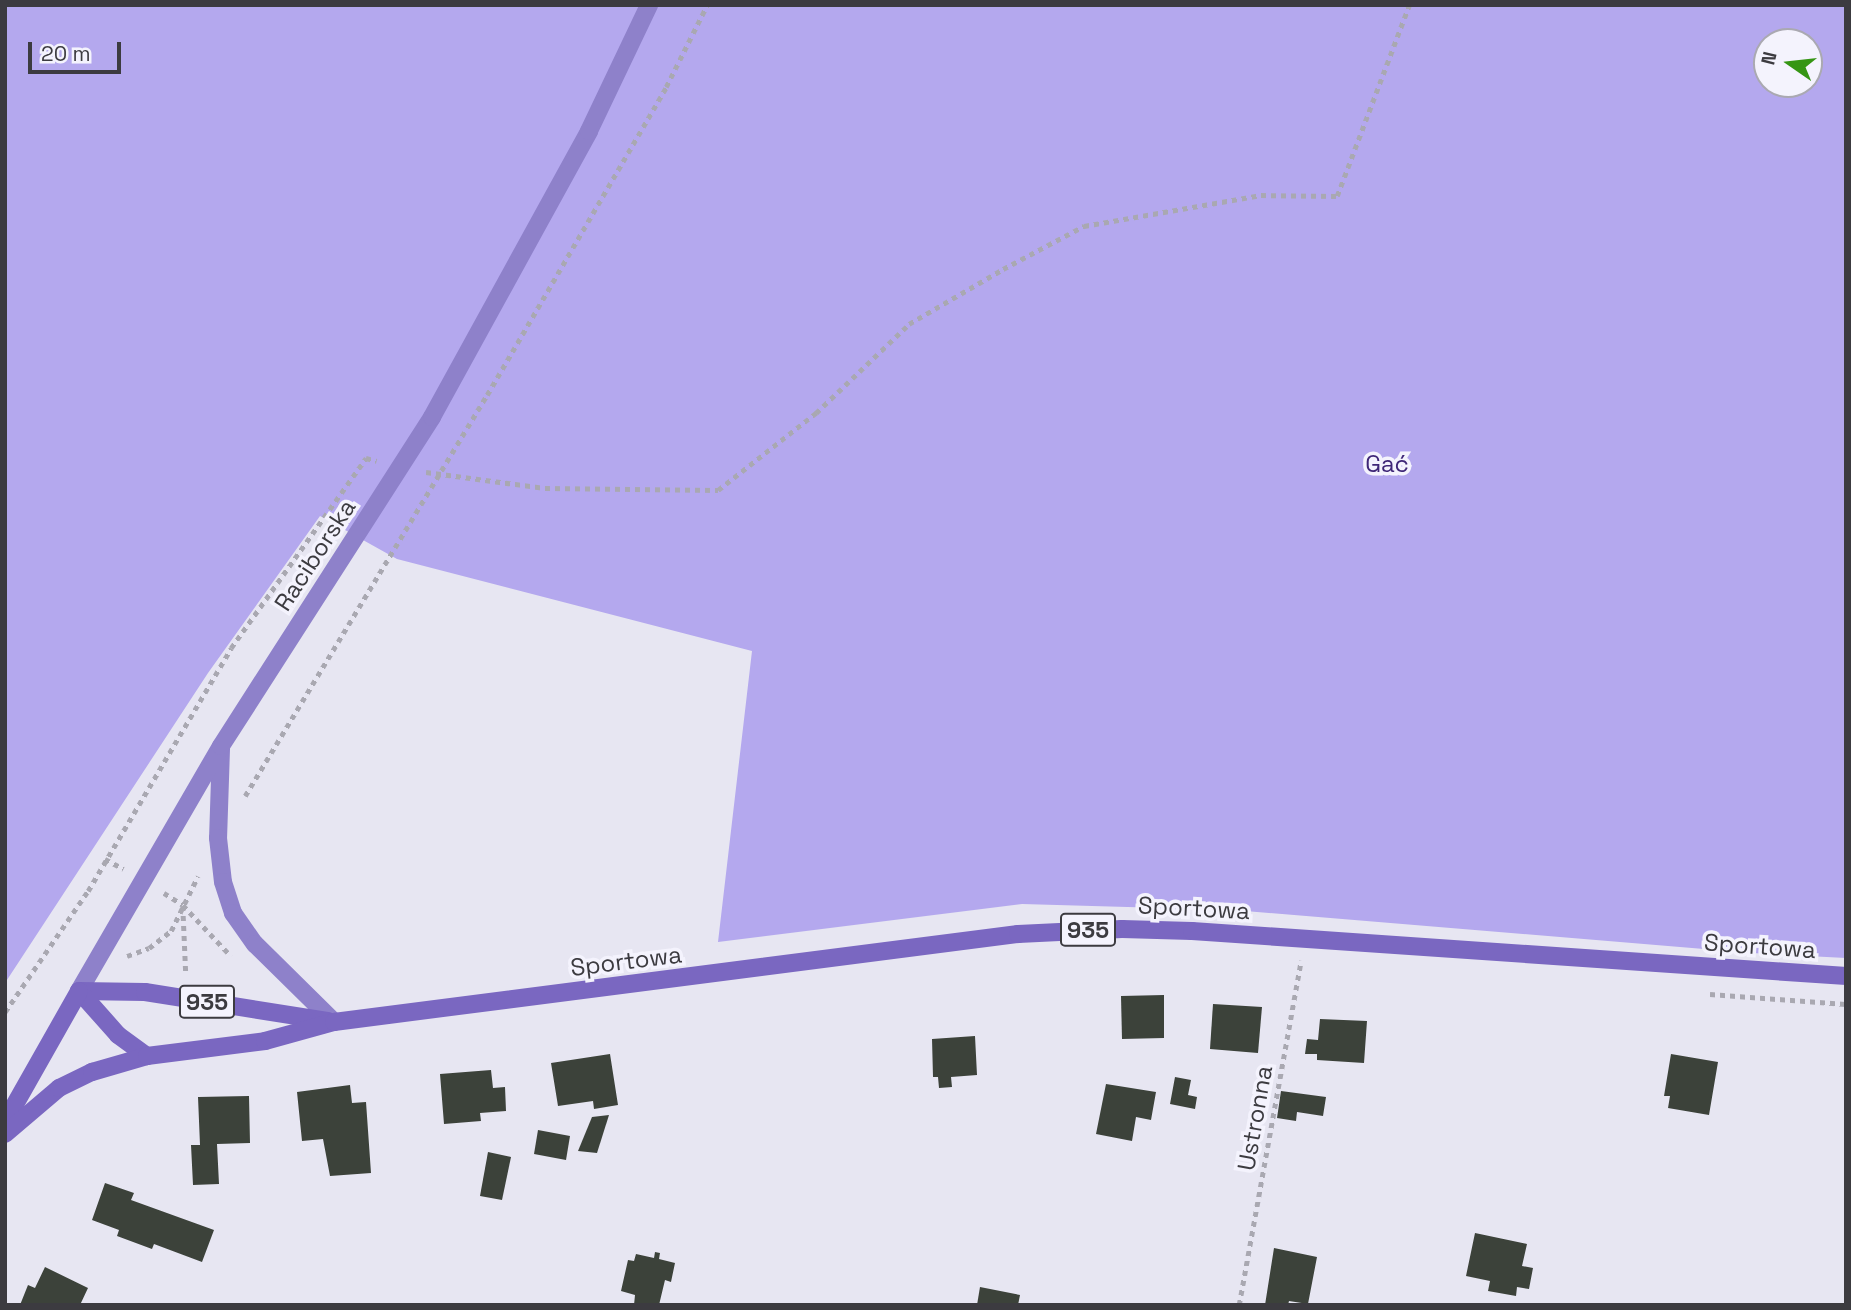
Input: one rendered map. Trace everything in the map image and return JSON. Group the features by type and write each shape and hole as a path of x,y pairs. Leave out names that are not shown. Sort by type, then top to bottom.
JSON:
{"main road":[{"name":"Raciborska","path":"5,1122 95,959 221,746 432,417 589,131 649,5"},
{"path":"221,746 218,838 223,882 233,913 255,944 334,1022"},
{"name":"Sportowa","path":"5,1134 59,1088 92,1072 147,1056 265,1041 334,1022 1018,934 1122,929 1846,976"},
{"path":"79,992 118,1035 147,1056"},
{"name":"Sportowa","path":"79,992 145,992 334,1022"}],"path":[{"path":"241,802 494,383 666,87 707,5"},
{"path":"5,1012 88,891 231,648 366,458 399,468 545,488 718,490 816,413 909,324 1084,226 1261,195 1337,196 1409,5"},
{"path":"95,959 136,955 163,940 171,931 218,838"},
{"path":"105,859 183,905 210,937 238,962"},
{"name":"Ustronna","path":"1239,1305 1305,939"},
{"path":"1287,965 1314,966"},
{"path":"1707,994 1846,1004"}],"green space":[{"name":"Gać","path":"5,5 1846,5 1846,958 1752,953 1233,910 1022,904 718,942 752,651 397,559 320,516 208,673 5,983"}],"building":[{"path":"1164,995 1164,1038 1122,1039 1121,996"},
{"path":"1213,1004 1262,1007 1258,1053 1210,1049"},
{"path":"1320,1019 1367,1021 1364,1063 1317,1060 1317,1054 1305,1054 1307,1039 1318,1040"},
{"path":"975,1036 977,1075 951,1077 952,1087 939,1088 938,1077 933,1077 932,1039"},
{"path":"610,1054 618,1105 594,1109 593,1101 558,1106 551,1063"},
{"path":"1671,1054 1718,1062 1709,1115 1668,1108 1670,1096 1664,1096"},
{"path":"491,1070 493,1088 505,1087 506,1111 480,1113 481,1121 444,1124 440,1074"},
{"path":"1175,1077 1191,1080 1188,1095 1197,1097 1195,1109 1170,1104"},
{"path":"1106,1084 1156,1092 1151,1120 1136,1117 1132,1141 1096,1134"},
{"path":"350,1085 352,1103 366,1102 371,1173 330,1176 323,1139 302,1141 297,1092"},
{"path":"1281,1091 1326,1097 1323,1116 1297,1112 1296,1121 1277,1118"},
{"path":"249,1096 250,1143 217,1144 219,1184 193,1185 191,1145 200,1145 198,1097"},
{"path":"609,1115 597,1153 578,1151 592,1117"},
{"path":"538,1130 570,1136 566,1160 534,1154"},
{"path":"488,1152 511,1157 502,1200 480,1196"},
{"path":"105,1183 134,1193 131,1200 214,1230 202,1262 154,1244 152,1249 117,1236 119,1230 92,1220"},
{"path":"1475,1233 1527,1244 1522,1266 1533,1268 1529,1289 1517,1287 1516,1296 1488,1291 1490,1281 1466,1276"},
{"path":"1274,1248 1317,1257 1308,1304 1289,1301 1288,1305 1265,1305"},
{"path":"655,1252 660,1253 659,1259 675,1263 671,1282 665,1280 659,1305 634,1305 635,1295 621,1291 628,1260 634,1261 636,1254 654,1258"},
{"path":"45,1267 88,1288 80,1305 20,1305 28,1285 35,1288"},
{"path":"980,1287 1020,1295 1018,1305 977,1305"}]}
